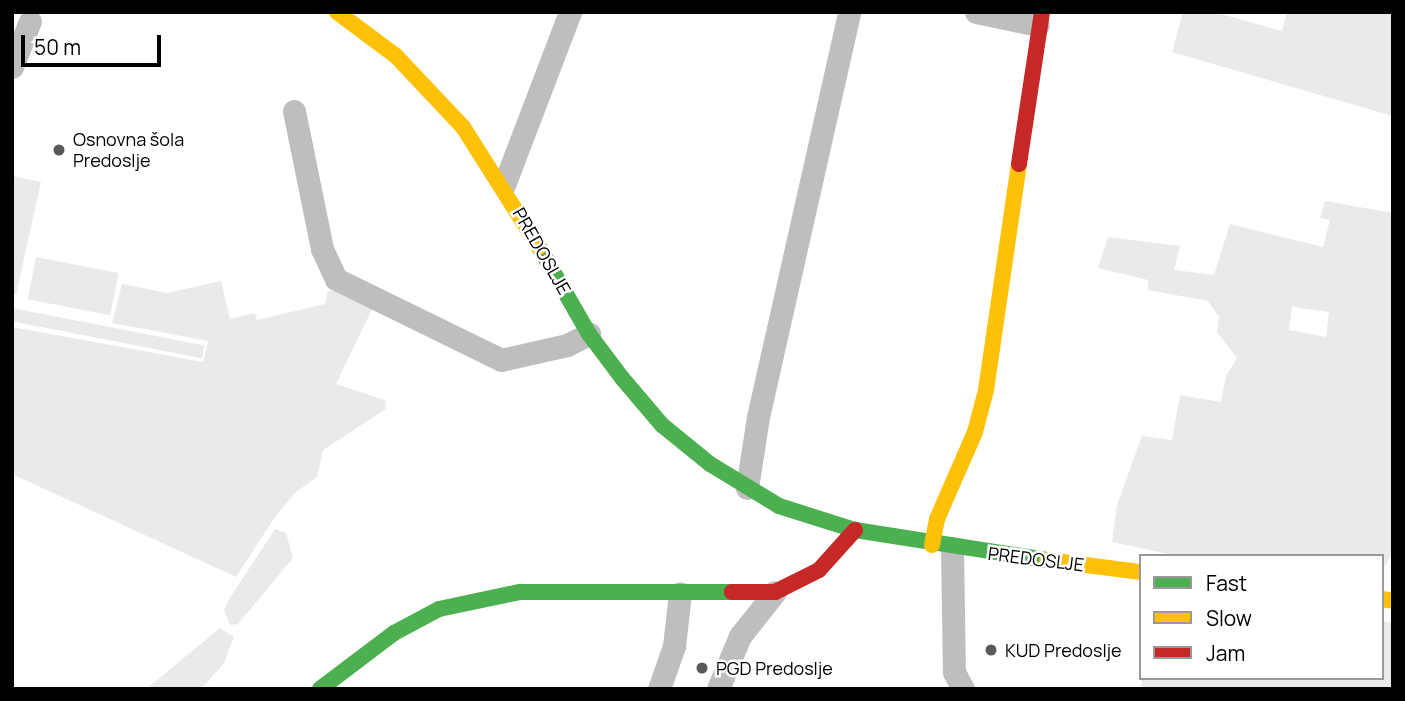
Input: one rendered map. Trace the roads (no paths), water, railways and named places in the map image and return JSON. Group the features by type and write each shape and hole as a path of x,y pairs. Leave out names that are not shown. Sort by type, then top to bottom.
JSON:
{"street":[{"name":"PREDOSLJE","path":"337,12 396,55 432,90 504,185 590,334 662,425 747,488 779,506 855,530 942,546 1139,572"},
{"path":"504,185 570,12"},
{"path":"747,488 758,417 849,12"},
{"path":"956,683 937,519 975,432 986,390 1040,19 976,12"},
{"path":"12,67 30,21"},
{"path":"294,111 322,248 336,279 501,360 567,345 590,334"},
{"path":"718,689 740,636 775,592 818,570 855,530"},
{"path":"320,689 394,633 439,609 464,602 520,592 775,592"},
{"path":"659,689 674,646 681,593"}],"place":[{"name":"Osnovna šola Predoslje","path":"59,150"},
{"name":"KUD Predoslje","path":"991,650"},
{"name":"PGD Predoslje","path":"702,668"}]}
